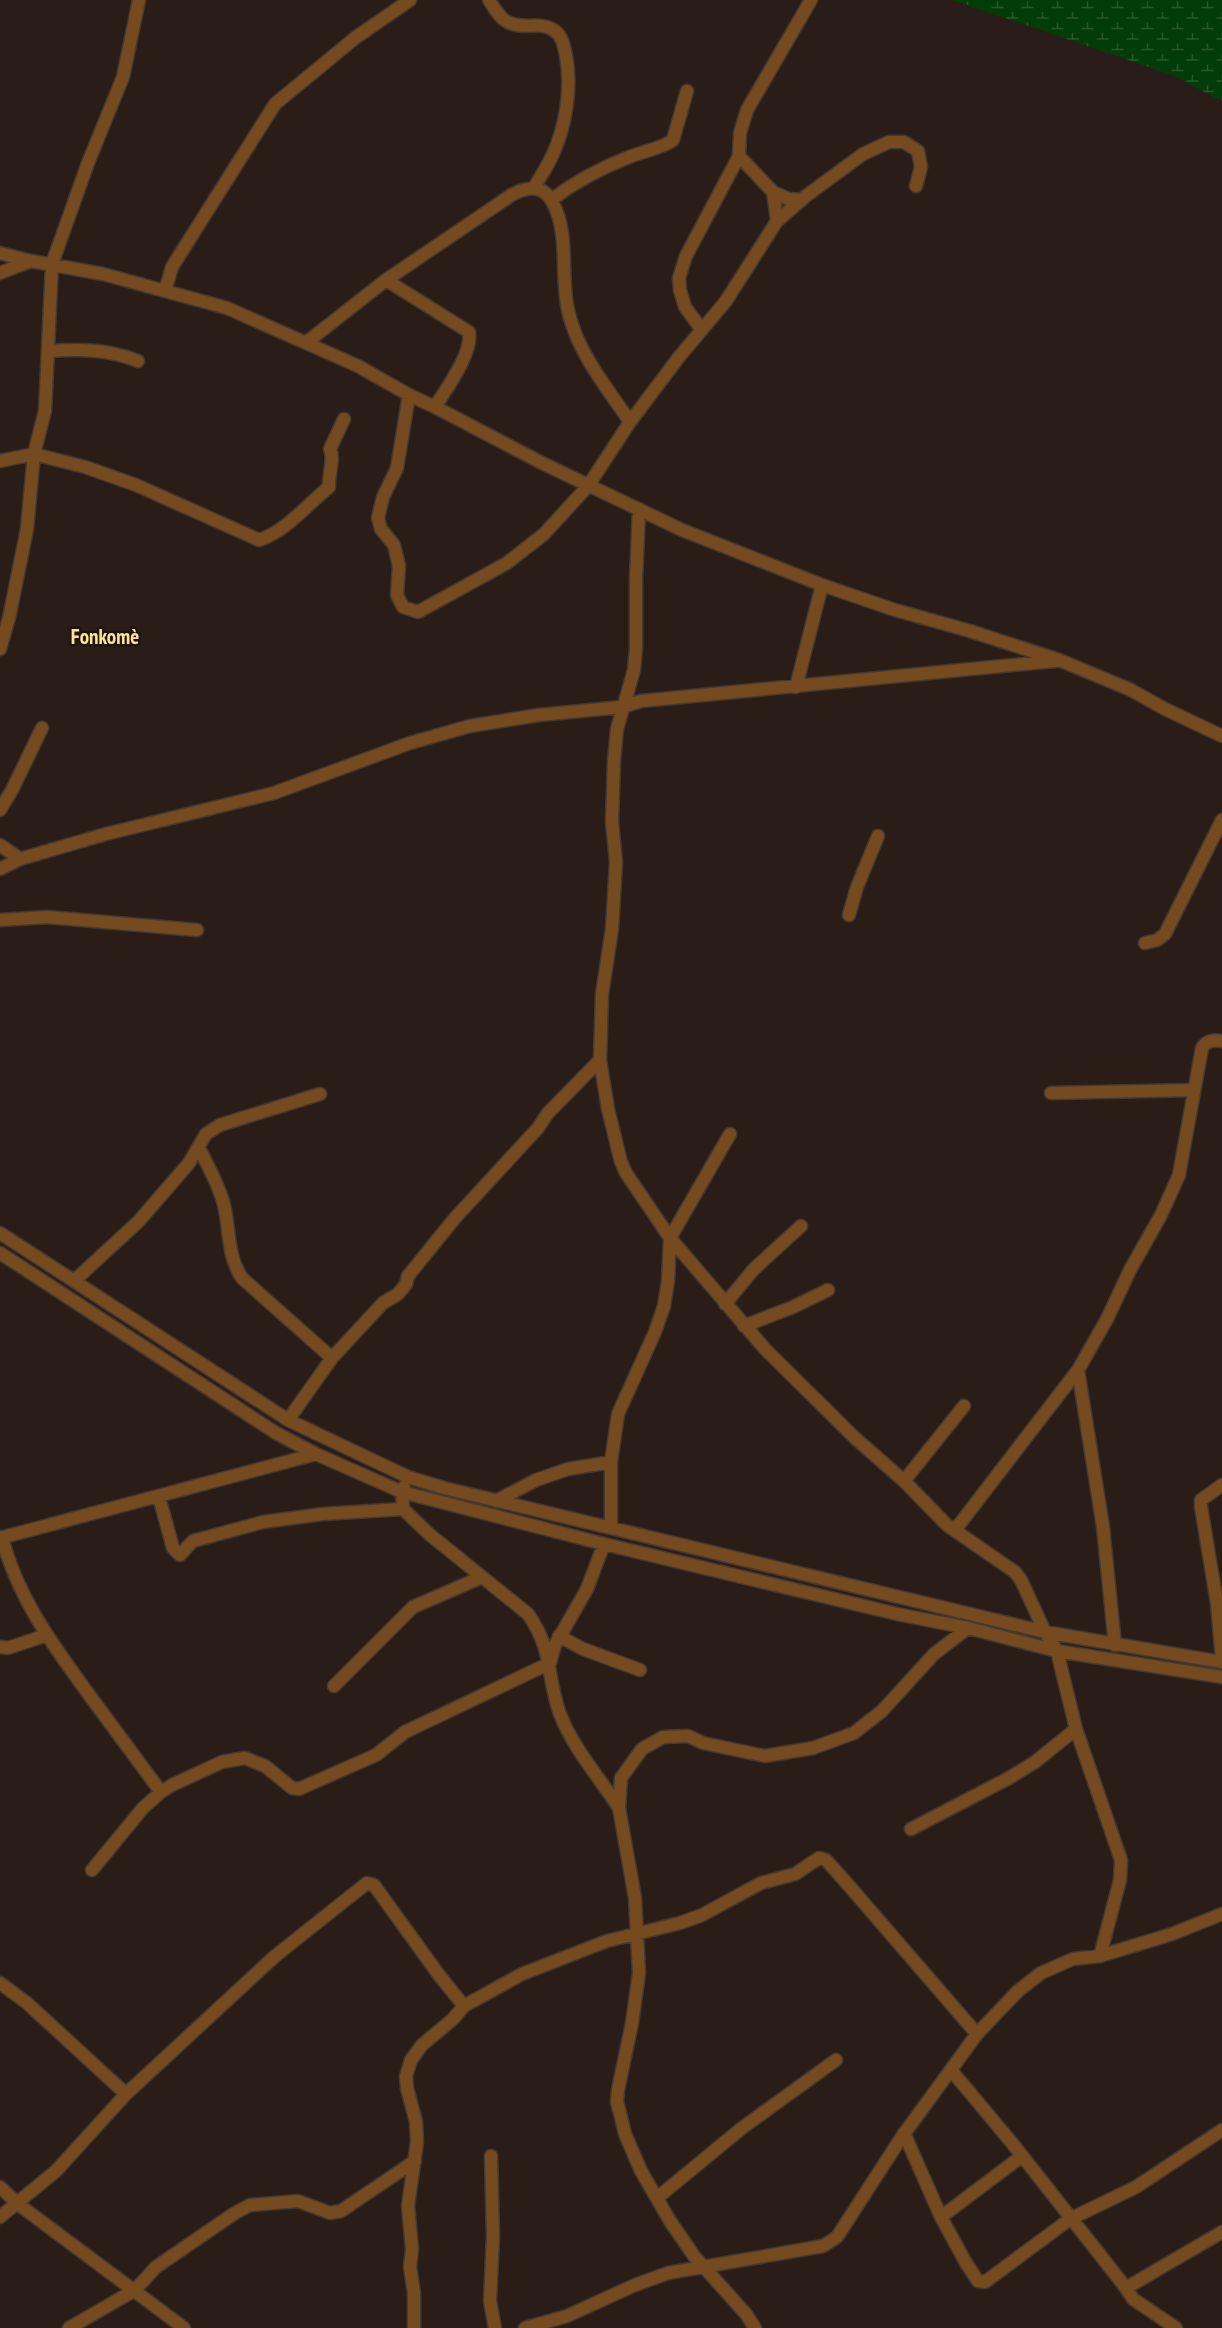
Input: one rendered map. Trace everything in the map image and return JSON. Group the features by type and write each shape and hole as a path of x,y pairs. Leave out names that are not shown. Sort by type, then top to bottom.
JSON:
{"street":[{"path":"0,649 9,618 27,529 34,454 45,411 52,264 88,163 123,77 139,0"},
{"path":"165,291 172,267 275,104 355,38 410,0"},
{"path":"489,0 500,16 508,22 519,26 547,27 554,30 563,42 569,79 562,127 553,155 534,188"},
{"path":"702,330 685,307 680,290 679,278 686,256 739,156 740,133 747,110 811,0"},
{"path":"551,200 590,174 642,152 667,145 673,140 687,91"},
{"path":"409,395 397,468 383,497 378,518 381,529 394,545 399,566 397,595 403,607 418,612 507,563 544,534 588,486 630,422 726,302 777,221 801,200 863,154 889,142 904,142 918,151 921,167 916,186"},
{"path":"739,156 773,192 789,199 801,200"},
{"path":"307,342 386,280 513,194 526,187 534,188 542,191 551,200 562,237 568,314 578,341 630,422"},
{"path":"773,192 777,221"},
{"path":"0,253 103,274 227,308 357,366 588,486 682,530 822,585 1059,660 1129,689 1222,736"},
{"path":"0,273 31,261"},
{"path":"386,280 469,332 470,340 467,351 435,407"},
{"path":"48,351 81,349 117,352 138,360"},
{"path":"0,461 34,454 85,467 136,485 259,540 284,526 329,487 328,473 333,456 330,449 344,418"},
{"path":"639,509 634,670 617,729 614,761 612,822 616,862 612,929 602,994 600,1060 608,1109 621,1162 670,1238 765,1349 947,1525 1016,1572 1045,1632 1057,1651 1076,1729 1121,1860 1120,1880 1100,1956"},
{"path":"796,687 822,585"},
{"path":"0,868 20,859 106,834 274,793 410,743 470,726 539,714 622,707 641,701 1059,660"},
{"path":"0,810 42,728"},
{"path":"1145,943 1157,940 1165,934 1222,820"},
{"path":"849,915 857,887 878,836"},
{"path":"0,845 20,859"},
{"path":"0,920 47,917 196,930"},
{"path":"955,1530 1078,1370 1099,1335 1130,1270 1173,1192 1179,1175 1202,1048 1205,1043 1212,1040 1222,1041"},
{"path":"288,1420 332,1358 383,1303 398,1294 406,1284 408,1276 455,1218 548,1113 600,1060"},
{"path":"1051,1094 1193,1090"},
{"path":"75,1280 139,1221 199,1148 206,1134 220,1125 320,1094"},
{"path":"611,1528 611,1462 618,1414 655,1332 664,1306 670,1238 730,1134"},
{"path":"199,1148 216,1181 224,1206 231,1253 236,1269 242,1278 332,1358"},
{"path":"725,1304 754,1269 801,1226"},
{"path":"0,1233 288,1420 408,1477 496,1501 1045,1632 1115,1645 1222,1660 1217,1603 1201,1506 1201,1500 1209,1492 1222,1485"},
{"path":"0,1253 276,1433 316,1454 402,1492 604,1544 897,1614 968,1628 1057,1651 1222,1677"},
{"path":"744,1326 793,1307 828,1290"},
{"path":"1078,1370 1103,1527 1115,1645"},
{"path":"904,1481 964,1406"},
{"path":"161,1792 47,1635 20,1590 8,1562 1,1537 316,1454"},
{"path":"496,1501 536,1480 568,1469 611,1462"},
{"path":"408,1477 402,1492 403,1509 429,1534 528,1614 538,1628 545,1644 553,1689 568,1733 619,1808"},
{"path":"159,1497 173,1548 180,1555 193,1541 263,1522 323,1514 403,1509"},
{"path":"92,1870 143,1808 161,1792 222,1762 245,1758 265,1766 292,1788 307,1787 376,1755 405,1732 550,1663 555,1645 587,1589 604,1544"},
{"path":"334,1686 412,1607 482,1577"},
{"path":"755,2328 681,2239 657,2198 625,2134 617,2102 639,1973 635,1898 619,1808 621,1778 642,1749 663,1737 688,1736 703,1743 765,1756 833,1742 854,1733 882,1711 917,1671 968,1628"},
{"path":"0,1647 8,1648 47,1635"},
{"path":"560,1636 583,1649 640,1670"},
{"path":"911,1829 1009,1778 1035,1762 1076,1729"},
{"path":"414,2328 414,2293 410,2266 412,2249 408,2206 415,2161 416,2122 406,2076 411,2060 422,2045 453,2019 464,2006 522,1974 607,1941 680,1923 702,1915 760,1883 795,1874 819,1858 826,1860 844,1880 977,2034"},
{"path":"0,2217 56,2171 126,2094 274,1957 367,1883 374,1885 464,2006"},
{"path":"525,2328 567,2316 635,2285 668,2273 823,2246 837,2237 904,2133 977,2034 1018,1991 1041,1973 1073,1959 1100,1956 1172,1934 1222,1914"},
{"path":"0,1983 27,2002 126,2094"},
{"path":"657,2198 742,2128 836,2060"},
{"path":"951,2070 1023,2157 1133,2299 1176,2328"},
{"path":"904,2133 941,2217 973,2275 978,2281 985,2282 1070,2219 1136,2187 1222,2130"},
{"path":"491,2156 493,2236 490,2301 495,2328"},
{"path":"941,2217 1023,2157"},
{"path":"69,2328 135,2290 156,2267 250,2205 298,2201 330,2213 341,2211 415,2161"},
{"path":"0,2187 18,2204 184,2328"},
{"path":"1126,2288 1222,2232"}],"green space":[{"path":"952,0 1222,0 1222,101 1172,75"}],"district":[{"name":"Fonkomè","path":"105,636"}]}
